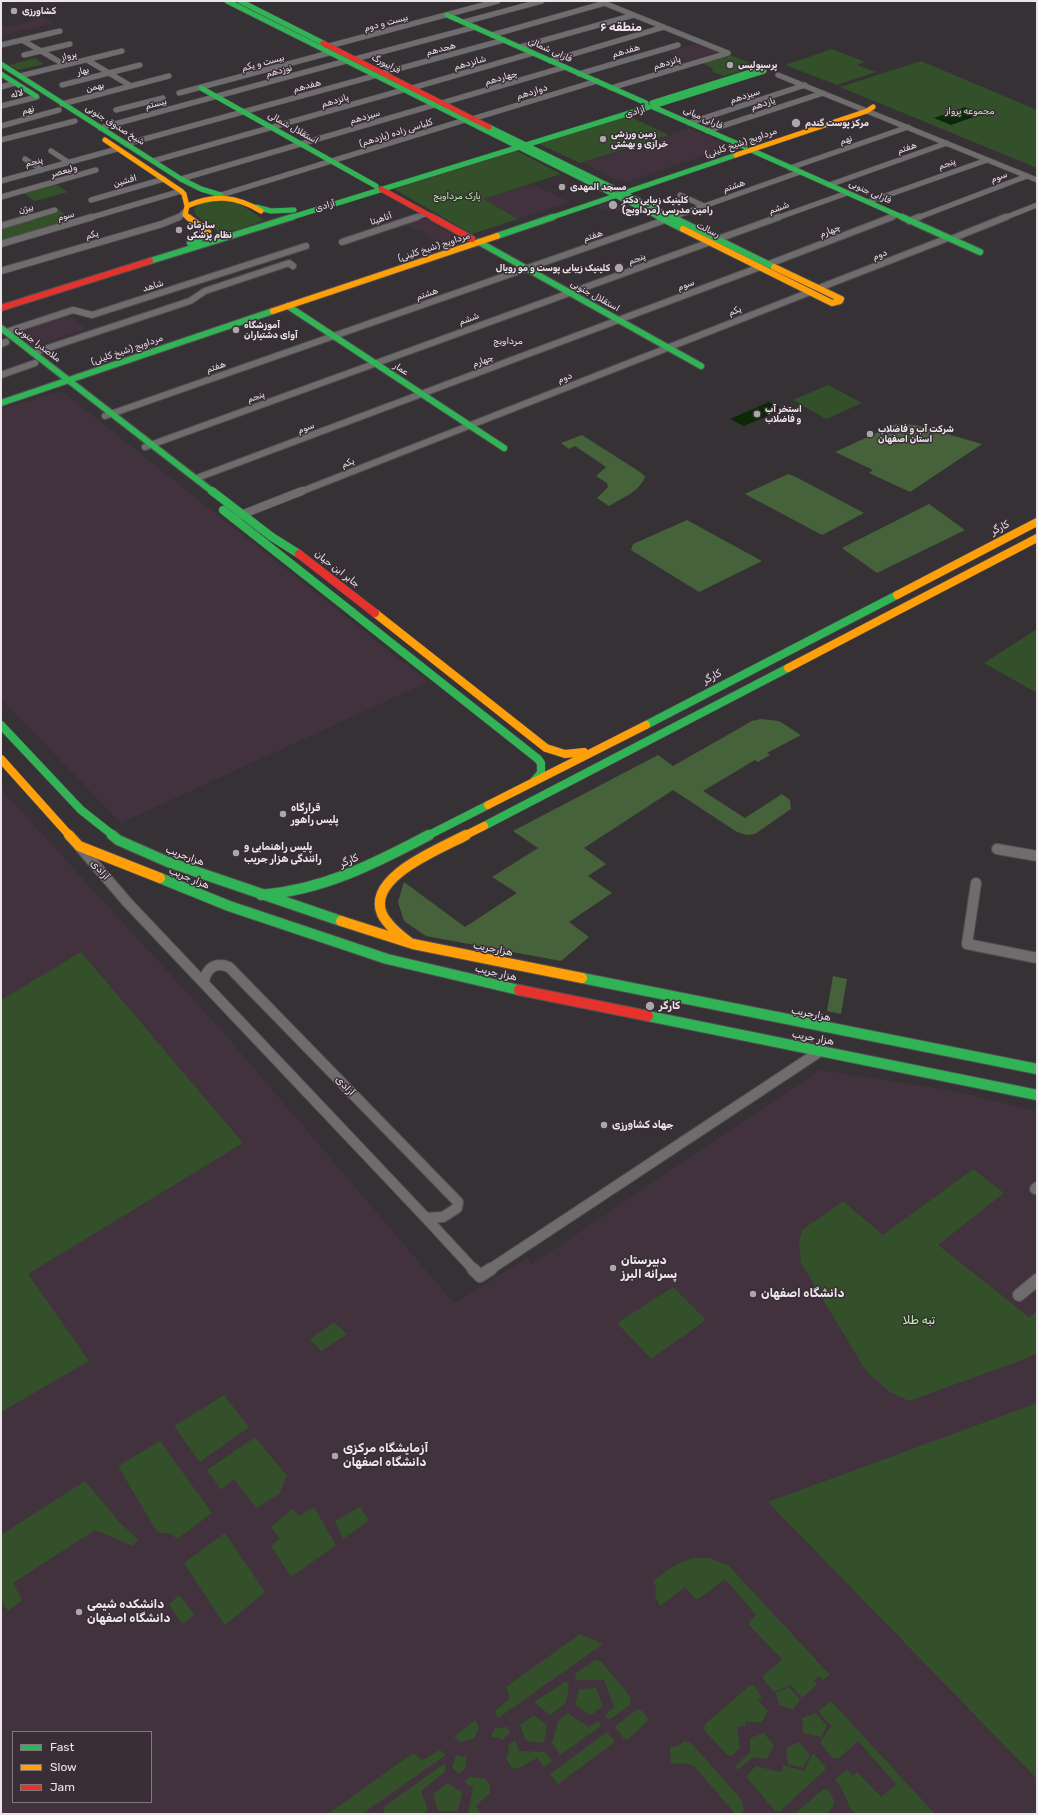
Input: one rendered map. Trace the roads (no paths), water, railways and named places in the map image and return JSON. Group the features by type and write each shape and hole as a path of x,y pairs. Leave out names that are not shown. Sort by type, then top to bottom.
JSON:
{"main road":[{"name":"فرایبورگ","path":"227,1 277,23"},
{"name":"فرایبورگ","path":"240,1 277,23 329,50 517,144"},
{"name":"فارابی شمالی","path":"447,15 650,105"},
{"name":"شیخ صدوق جنوبی","path":"1,64 37,97 61,107 75,121 183,192"},
{"name":"آزادی","path":"1,303 57,288 219,239 517,144 760,71"},
{"name":"شیخ صدوق جنوبی","path":"1,74 18,80 61,107 100,128 181,179 201,189 222,196"},
{"name":"استقلال شمالی","path":"201,88 426,214"},
{"name":"فارابی میانی","path":"650,105 748,149"},
{"name":"مرداویج (شیخ کلینی)","path":"1,396 63,379 288,306 867,109"},
{"name":"رسالت","path":"517,144 764,265 841,299 840,301 832,303 764,265"},
{"name":"فارابی جنوبی","path":"748,149 980,252"},
{"name":"آزادی","path":"256,207 271,211 292,210 379,188"},
{"path":"183,192 191,196 201,194 203,192 201,189"},
{"path":"183,192 186,209 185,215 219,239"},
{"path":"186,209 203,199 222,196 241,199 256,207 274,222"},
{"name":"استقلال جنوبی","path":"426,214 701,366"},
{"name":"آزادی","path":"1,308 199,240 203,235 202,228"},
{"name":"مرداویج (شیخ کلینی)","path":"1,403 63,379 476,241"},
{"name":"عمار","path":"288,306 504,448"},
{"name":"ملاصدرا جنوبی","path":"3,337 35,357 63,379"},
{"name":"جابر ابن حیان","path":"63,379 149,446 232,518 534,756"},
{"name":"جابر ابن حیان","path":"149,446 197,478 272,537 292,548 546,748 564,755 597,750"},
{"name":"کارگر","path":"261,895 296,891 332,880 373,862 597,750 1037,522"},
{"path":"413,944 392,930 381,914 379,899 382,889 388,879 405,867 1037,538"},
{"path":"392,645 407,639"},
{"path":"713,706 706,707 702,705 701,702 732,684 739,676"},
{"path":"622,754 636,742 681,716 681,714 677,712 668,713"},
{"name":"هزارجریب","path":"1,725 81,810 118,840 168,862 261,895 413,944 1037,1069"},
{"path":"534,756 546,754 548,750 546,748"},
{"path":"532,783 541,773 542,768 541,764 534,756"},
{"name":"هزار جریب","path":"1,759 79,846 229,906 387,959 558,999 822,1050 1037,1095"},
{"path":"471,814 483,826"}],"street":[{"name":"بیست و دوم","path":"329,50 498,1"},
{"path":"464,22 542,1"},
{"path":"599,1 664,28"},
{"path":"492,35 605,3"},
{"path":"520,47 634,15"},
{"name":"نوزدهم","path":"216,96 475,27"},
{"path":"550,61 664,28"},
{"name":"پانزدهم","path":"611,88 728,53 664,28"},
{"path":"1,45 60,31"},
{"path":"22,40 65,65"},
{"name":"هجدهم","path":"378,74 504,40"},
{"path":"24,55 70,44"},
{"name":"هفدهم","path":"579,74 678,45"},
{"name":"بیست و یکم","path":"201,88 329,50"},
{"name":"پرواز","path":"18,80 65,65 122,51"},
{"name":"شانزدهم","path":"407,89 533,53"},
{"name":"بهمن","path":"87,60 131,86"},
{"path":"109,73 140,65"},
{"name":"چهاردهم","path":"438,104 565,68"},
{"name":"بهار","path":"62,85 109,73"},
{"name":"هفدهم","path":"244,112 378,74"},
{"path":"778,75 867,109 1037,180"},
{"name":"بهمن","path":"61,107 169,76"},
{"path":"1,87 18,80"},
{"name":"دوازدهم","path":"468,119 597,82"},
{"name":"سیزدهم","path":"689,123 805,85"},
{"path":"179,93 201,88"},
{"name":"پانزدهم","path":"272,128 407,89"},
{"name":"یازدهم","path":"707,131 823,93"},
{"name":"بیستم","path":"100,128 216,96"},
{"name":"لاله","path":"1,106 37,97"},
{"path":"116,110 163,98"},
{"path":"145,103 160,112"},
{"name":"سیزدهم","path":"301,144 438,104"},
{"name":"نهم","path":"1,126 61,107"},
{"path":"126,144 244,112"},
{"name":"کلباسی زاده (یازدهم)","path":"331,161 468,119"},
{"path":"1,140 75,121"},
{"name":"نهم","path":"790,168 908,127"},
{"path":"153,161 272,128"},
{"name":"هفتم","path":"829,185 947,143"},
{"path":"181,179 301,144"},
{"name":"پنجم","path":"1,181 118,149"},
{"path":"51,151 68,162"},
{"path":"26,159 42,170"},
{"name":"پنجم","path":"868,202 987,160"},
{"path":"222,196 331,161"},
{"name":"ولیعصر","path":"1,197 96,170"},
{"name":"هشتم","path":"669,219 800,172"},
{"path":"18,176 24,180"},
{"name":"سوم","path":"909,221 1027,176"},
{"name":"افشین","path":"90,200 164,179"},
{"path":"30,184 36,187"},
{"name":"سوم","path":"1,244 183,192"},
{"name":"ششم","path":"714,241 846,193"},
{"path":"680,195 704,206"},
{"path":"950,239 1037,205"},
{"name":"یکم","path":"1,271 177,219 186,209"},
{"name":"بیژن","path":"1,226 55,210"},
{"name":"آناهیتا","path":"342,242 426,214"},
{"name":"چهارم","path":"764,265 897,215"},
{"name":"هفتم","path":"526,268 669,219"},
{"name":"دوم","path":"819,288 950,239"},
{"name":"پنجم","path":"569,293 714,241"},
{"name":"شاهد","path":"3,337 73,310 78,310 87,315 92,314 306,246"},
{"path":"1,375 35,357 190,301 205,291 289,264 293,266 211,293 196,304 35,357"},
{"name":"سوم","path":"618,320 764,265"},
{"name":"هشتم","path":"334,336 526,268"},
{"name":"یکم","path":"668,348 810,292"},
{"name":"ششم","path":"375,363 569,293"},
{"name":"چهارم","path":"421,394 618,320"},
{"name":"هفتم","path":"109,414 334,336"},
{"name":"دوم","path":"470,426 668,348"},
{"name":"پنجم","path":"149,446 375,363"},
{"name":"سوم","path":"197,478 421,394"},
{"name":"یکم","path":"232,518 470,426"},
{"name":"آزادی","path":"79,846 127,902 204,981 480,1276 822,1050"},
{"path":"997,849 1037,856"},
{"path":"976,883 967,944 1037,958"},
{"name":"آزادی","path":"204,981 205,973 210,966 222,964 229,967 458,1202 457,1208 447,1217 437,1220 426,1218"},
{"path":"1019,1295 1037,1280"}],"place":[{"name":"کشاورزی","path":"14,11"},
{"name":"پرسپولیس","path":"730,65"},
{"name":"مرکز پوست گندم","path":"796,123"},
{"name":"زمین ورزشی خرازی و بهشتی","path":"603,139"},
{"name":"مسجد المهدی","path":"562,187"},
{"name":"کلینیک زیبایی دکتر رامین مدرسی (مرداویج)","path":"613,205"},
{"name":"سازمان نظام پزشکی","path":"179,230"},
{"name":"کلینیک زیبایی پوست و مو رویال","path":"619,268"},
{"name":"آموزشگاه آوای دشتیاران","path":"236,330"},
{"name":"استخر آب و فاضلاب","path":"757,414"},
{"name":"شرکت آب و فاضلاب استان اصفهان","path":"870,434"},
{"name":"قرارگاه پلیس راهور","path":"283,814"},
{"name":"پلیس راهنمایی و رانندگی هزار جریب","path":"236,853"},
{"name":"کارگر","path":"650,1006"},
{"name":"جهاد کشاورزی","path":"604,1125"},
{"name":"دبیرستان پسرانه البرز","path":"613,1268"},
{"name":"دانشگاه اصفهان","path":"753,1294"},
{"name":"آزمایشگاه مرکزی دانشگاه اصفهان","path":"335,1456"},
{"name":"دانشکده شیمی دانشگاه اصفهان","path":"79,1612"}],"district":[{"name":"منطقه ۶","path":"621,28"},
{"name":"مرداویج","path":"508,341"}],"park label":[{"name":"مجموعه پرواز","path":"970,111"},
{"name":"پارک مرداویج","path":"457,196"},
{"name":"تبه طلا","path":"919,1321"}]}
